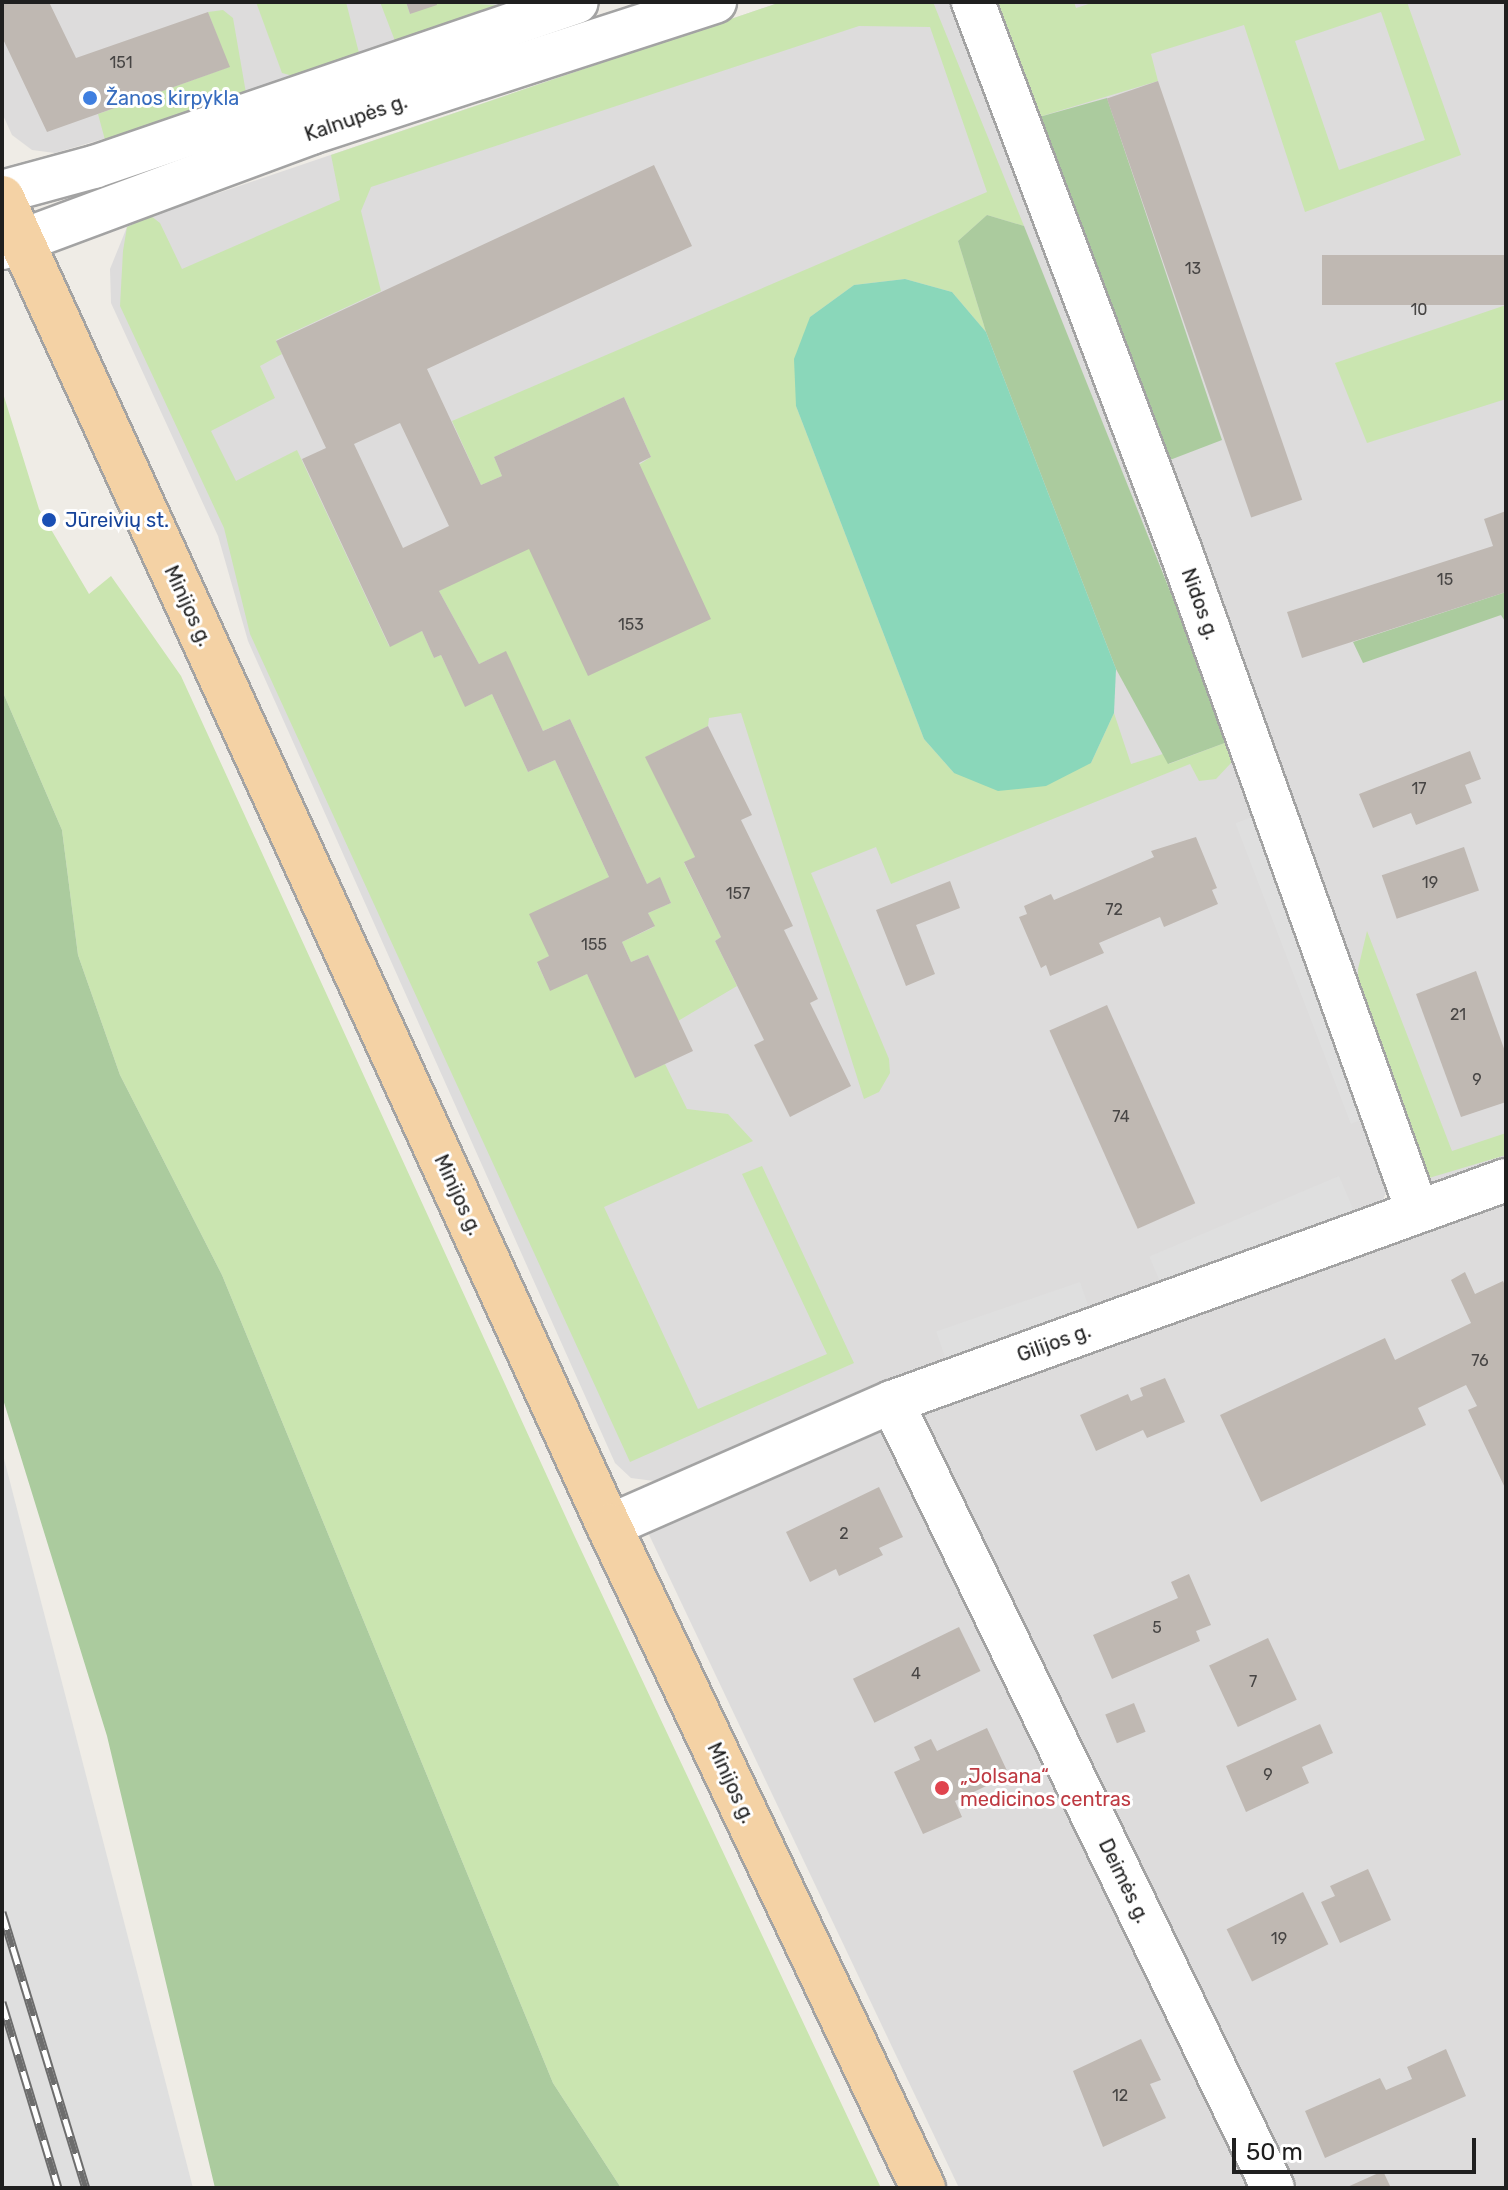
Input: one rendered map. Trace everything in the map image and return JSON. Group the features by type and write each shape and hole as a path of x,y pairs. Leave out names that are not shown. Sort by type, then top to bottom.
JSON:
{"main road":[{"name":"Minijos g.","path":"2,198 12,245 609,1526 923,2188"}],"street":[{"name":"Kalnupės g.","path":"2,192 94,167 577,2"},
{"name":"Kalnupės g.","path":"12,245 311,133 715,2"},
{"name":"Nidos g.","path":"973,2 1181,552 1417,1210"},
{"name":"Gilijos g.","path":"609,1526 892,1402 1506,1180"},
{"name":"Deimės g.","path":"892,1402 1273,2188"}],"shaded area":[{"path":"2,2 505,2 158,123 55,153 32,150 12,135 2,113"},
{"path":"781,2 957,2 1390,1182 1382,1203 654,1481 631,1478 615,1463 248,641 218,536 111,303 110,269 127,227 151,216"},
{"path":"989,2 1506,2 1506,1164 1435,1185 1429,1178"},
{"path":"1257,815 1372,1116 1351,1124 1236,823"},
{"path":"1339,1176 1354,1212 1165,1292 1149,1256"},
{"path":"1506,1201 1506,2188 1298,2188 918,1417"},
{"path":"1080,1282 1093,1319 949,1368 936,1331"},
{"path":"889,1429 1253,2188 959,2188 643,1522"},
{"path":"2,1451 193,2188 2,2188"}],"green space":[{"path":"256,2 346,2 359,53 293,76 282,73"},
{"path":"380,2 406,2 410,14 436,2 497,5 395,41"},
{"path":"781,2 933,2 1024,226 987,215 958,241 986,332 952,292 905,279 854,285 810,317 796,406 924,739 954,773 1091,763 1114,713 1131,764 1163,754 1169,764 1230,741 1231,763 1216,779 1199,781 1190,764 891,884 876,847 811,873 889,1059 890,1073 879,1092 864,1099 741,713 709,718 708,726 646,757 695,857 684,863 721,937 715,941 737,986 678,1021 648,955 631,962 622,942 654,927 648,913 671,903 660,878 647,884 570,719 543,731 505,652 479,664 439,591 651,457 624,397 494,457 502,476 481,485 452,421 987,192 930,27 859,26 371,187 361,211 381,291 276,340 282,354 260,366 275,398 211,431 236,481 297,450 389,646 422,631 434,658 441,655 465,706 492,694 528,772 555,760 609,877 549,956 537,963 550,990 587,974 635,1077 665,1064 687,1109 728,1114 753,1141 604,1207 698,1409 827,1354 742,1174 762,1166 854,1363 630,1462 250,634 224,528 120,306 123,251 127,227 151,216 160,223 182,269 340,200 331,155"},
{"path":"989,2 1074,2 1076,8 1095,2 1407,2 1461,155 1305,212 1244,25 1151,54 1158,81 1032,119","holes":["1381,12 1425,140 1339,170 1295,41"]},
{"path":"223,10 233,18 246,93 105,140 98,114 229,67 208,12"},
{"path":"1107,98 1222,440 1162,463 1032,119"},
{"path":"987,215 1024,226 1230,741 1168,764 1116,669 986,332 958,241"},
{"path":"905,279 952,292 986,332 1116,669 1114,713 1091,763 1046,786 998,791 954,773 924,739 796,406 794,359 810,317 854,285"},
{"path":"1506,305 1506,399 1367,443 1335,363"},
{"path":"2,390 39,509 89,594 111,576 181,676 574,1535 881,2188 621,2188 553,2083 222,1275 120,1075 78,955 62,830 2,690"},
{"path":"1506,592 1506,623 1501,615 1363,663 1353,642"},
{"path":"2,690 62,830 78,955 120,1075 222,1275 553,2083 621,2188 215,2188 107,1736 2,1396"},
{"path":"1367,931 1452,1151 1506,1133 1506,1155 1429,1178 1359,997 1358,969"}],"building":[{"path":"2,2 49,2 76,58 208,12 230,67 47,132 2,37"},
{"path":"406,2 436,2 437,5 410,14"},
{"path":"1158,81 1302,500 1251,517 1107,99"},
{"path":"654,165 692,246 427,369 481,485 502,476 494,457 624,397 651,457 639,463 711,619 588,676 529,549 439,591 479,664 506,651 543,731 570,719 647,884 660,877 671,903 648,913 655,926 622,942 631,962 648,955 693,1051 635,1078 587,974 550,991 537,962 549,956 529,914 609,877 555,760 528,772 492,694 465,707 441,655 434,658 422,631 390,647 302,459 326,448 276,341","holes":["400,423 449,526 403,548 354,444"]},
{"path":"1322,255 1506,255 1506,305 1322,305"},
{"path":"1506,511 1506,592 1302,658 1287,612 1493,546 1484,519"},
{"path":"708,726 752,815 741,820 793,926 784,930 818,999 810,1003 851,1086 790,1117 754,1045 764,1040 715,941 721,937 684,862 695,857 645,757"},
{"path":"1470,751 1481,779 1465,785 1472,803 1416,825 1411,813 1373,828 1359,794"},
{"path":"1196,837 1217,888 1212,890 1218,904 1164,927 1160,917 1099,943 1104,953 1050,976 1046,965 1041,968 1019,917 1027,914 1024,906 1051,894 1054,900 1154,857 1151,851"},
{"path":"1464,847 1479,890 1397,919 1382,875"},
{"path":"950,881 960,908 916,925 935,974 906,986 876,910"},
{"path":"1476,971 1506,1054 1506,1102 1461,1117 1416,994"},
{"path":"1107,1005 1195,1203 1138,1229 1049,1031"},
{"path":"1465,1272 1475,1294 1503,1281 1506,1288 1506,1490 1468,1410 1477,1406 1466,1385 1418,1408 1426,1425 1261,1502 1220,1415 1385,1338 1395,1360 1471,1323 1451,1280"},
{"path":"1165,1378 1185,1422 1147,1438 1143,1430 1096,1451 1080,1415 1128,1394 1131,1401 1143,1396 1140,1388"},
{"path":"879,1487 903,1537 879,1548 883,1555 839,1576 836,1569 810,1582 786,1532"},
{"path":"1189,1574 1211,1625 1196,1631 1200,1641 1112,1679 1093,1635 1178,1598 1171,1582"},
{"path":"959,1627 980,1671 874,1723 853,1679"},
{"path":"1268,1638 1297,1700 1238,1727 1209,1665"},
{"path":"1134,1703 1146,1732 1117,1743 1105,1715"},
{"path":"1320,1724 1333,1753 1302,1767 1309,1783 1246,1812 1226,1766"},
{"name":"„Jolsana“ medicinos centras","path":"987,1728 1009,1775 955,1801 962,1817 923,1834 894,1772 920,1760 914,1747 931,1739 937,1751"},
{"path":"1368,1869 1391,1920 1340,1943 1321,1902 1335,1896 1330,1886"},
{"path":"1303,1892 1328,1944 1252,1981 1227,1929"},
{"path":"1141,2039 1161,2080 1150,2084 1166,2118 1103,2147 1073,2071"},
{"path":"1446,2049 1466,2096 1325,2158 1305,2111 1380,2078 1386,2090 1412,2079 1407,2067"},
{"path":"1383,2171 1391,2188 1345,2188"}],"railway":[{"path":"2,1912 86,2188"},
{"path":"2,2002 58,2188"}],"place":[{"name":"Žanos kirpykla","path":"90,98"},
{"name":"Jūreivių st.","path":"49,520"},
{"name":"„Jolsana“ medicinos centras","path":"942,1788"}]}
